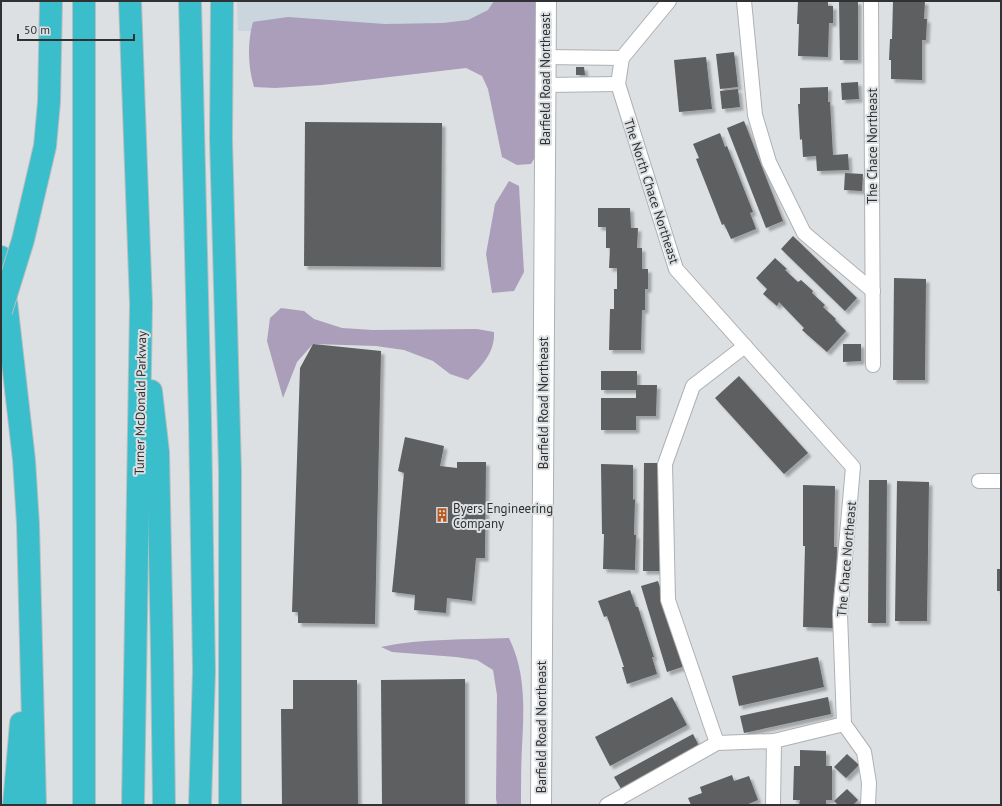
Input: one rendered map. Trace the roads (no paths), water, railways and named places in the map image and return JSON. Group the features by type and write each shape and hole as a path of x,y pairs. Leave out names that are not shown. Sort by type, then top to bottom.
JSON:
{"highway":[{"path":"1,311 23,240 45,146 49,102 51,1"},
{"path":"84,1 84,805"},
{"name":"Turner McDonald Parkway","path":"130,1 142,304 133,805"},
{"path":"190,1 200,420 204,671 200,805"},
{"path":"222,1 221,139 230,470 230,805"},
{"path":"1,257 24,460 28,524 35,805"},
{"path":"142,304 158,452 164,805"},
{"path":"14,805 26,668 31,634"},
{"path":"187,805 204,671"}],"street":[{"name":"Barfield Road Northeast","path":"541,805 546,1"},
{"path":"546,85 618,84 622,58 669,1"},
{"path":"744,1 755,115 769,162 804,233 873,291"},
{"name":"The Chace Northeast","path":"871,1 873,365"},
{"path":"546,57 622,58"},
{"name":"The North Chace Northeast","path":"618,84 676,269 756,359"},
{"path":"717,743 668,600 665,464 693,386 745,346"},
{"name":"The Chace Northeast","path":"756,359 853,466 840,614 844,724"},
{"path":"979,481 1001,481"},
{"path":"607,805 717,743 774,741 844,724 864,752 869,783 868,805"},
{"path":"773,805 774,741"}],"place":[{"name":"Byers Engineering Company","path":"442,515"}]}
